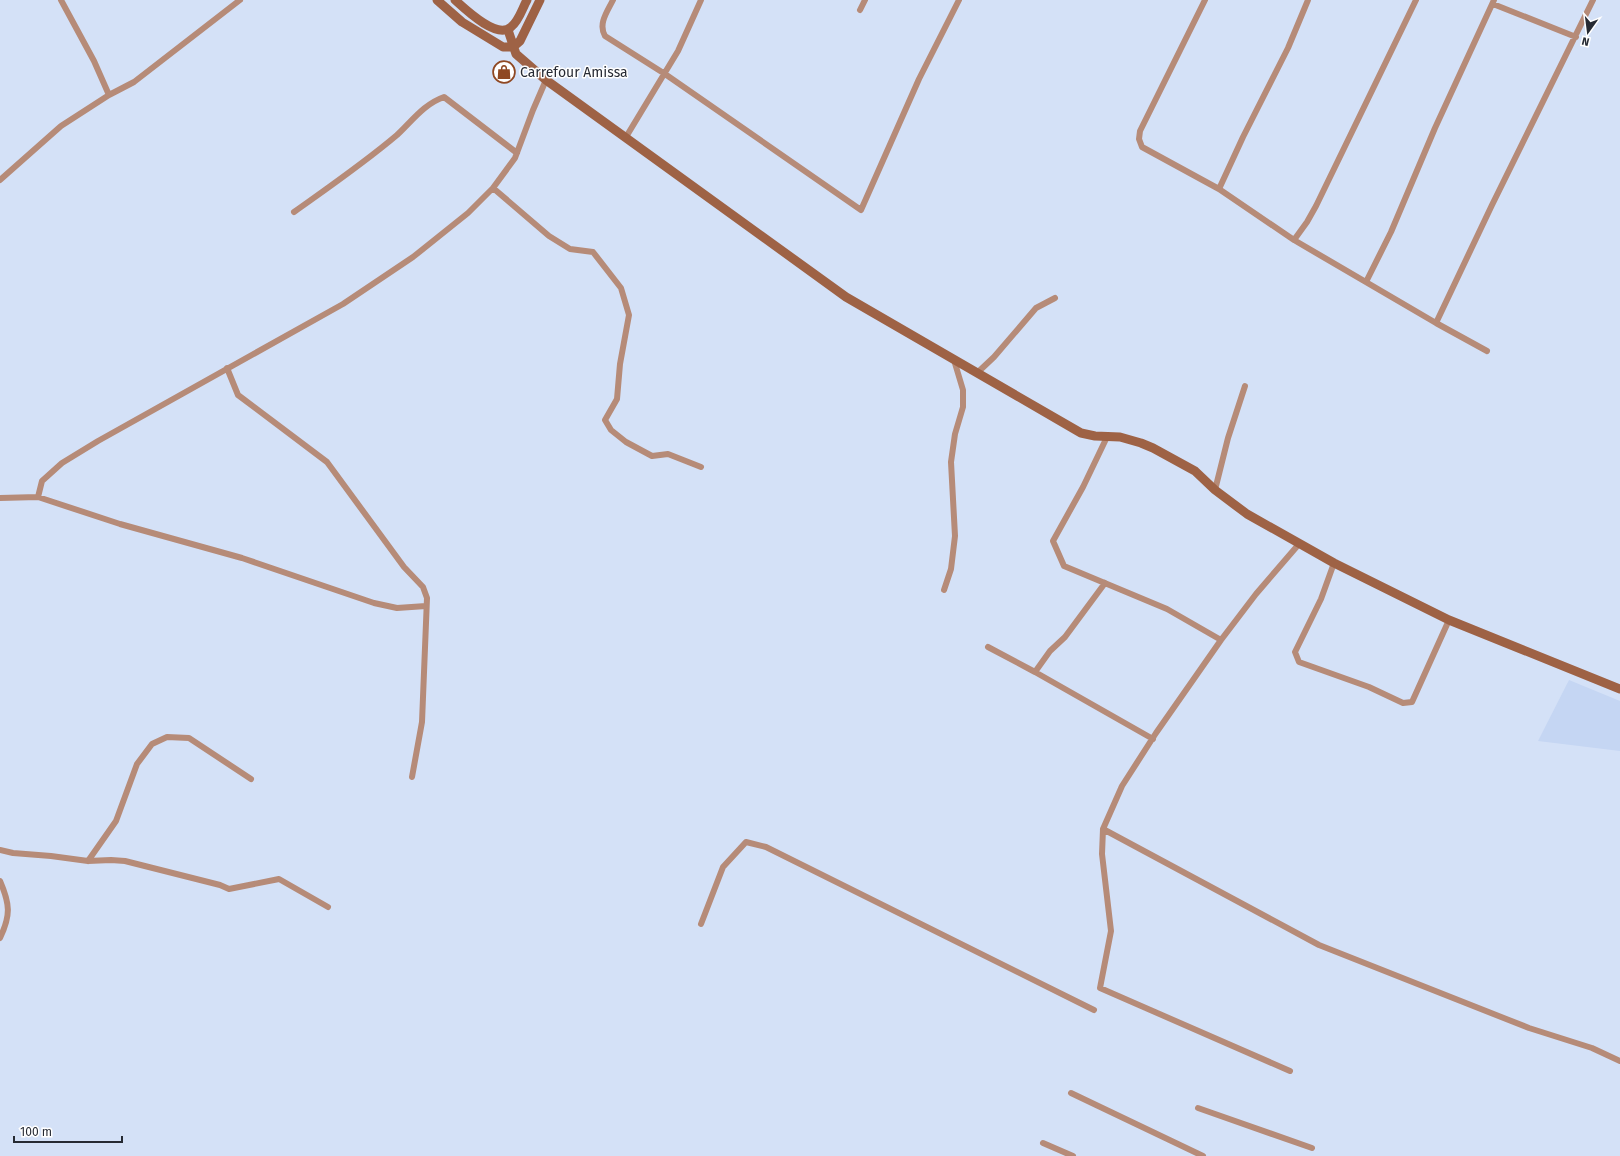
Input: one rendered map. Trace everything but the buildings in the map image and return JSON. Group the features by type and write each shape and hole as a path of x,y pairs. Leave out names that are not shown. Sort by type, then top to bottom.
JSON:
{"street":[{"path":"61,0 94,61 109,95"},
{"path":"0,180 61,126 109,95 134,82 240,0"},
{"path":"437,0 462,22 503,47 513,47 520,41 540,0"},
{"path":"455,0 491,28 500,30 508,30 516,22 527,0"},
{"path":"612,0 602,24 601,30 605,36 665,74 861,210 920,79 958,0"},
{"path":"626,137 678,51 701,0"},
{"path":"860,10 865,0"},
{"path":"1205,0 1140,131 1139,139 1142,147 1219,189 1294,240 1487,351"},
{"path":"1219,189 1243,137 1288,48 1308,0"},
{"path":"1294,240 1316,206 1416,0"},
{"path":"1436,323 1492,205 1593,0"},
{"path":"1366,282 1391,232 1435,128 1493,2 1576,37"},
{"path":"508,30 516,54 546,80 846,297 1081,433 1095,436 1120,437 1153,448 1194,471 1215,490 1247,514 1334,563 1449,620 1620,689"},
{"path":"38,497 42,481 62,463 98,441 343,304 413,257 468,213 493,188 515,158 546,80"},
{"path":"294,212 346,175 397,134 424,108 444,97 517,153"},
{"path":"493,188 549,236 570,249 593,252 609,270 621,288 629,315 620,364 617,399 605,420 611,430 626,442 652,456 668,454 701,467"},
{"path":"977,373 994,357 1036,308 1055,298"},
{"path":"944,590 951,569 955,536 951,462 955,434 963,407 963,390 954,360"},
{"path":"228,368 238,395 327,462 404,567 424,587 427,598 422,722 412,776"},
{"path":"1215,490 1228,438 1244,386"},
{"path":"1107,437 1083,487 1053,541 1064,566 1167,609 1221,640"},
{"path":"0,498 38,497 120,524 242,558 374,603 397,608 426,606"},
{"path":"1290,1071 1100,988 1111,931 1102,854 1103,829 1122,786 1221,640 1256,594 1299,544"},
{"path":"1334,563 1321,599 1295,652 1299,662 1369,687 1403,703 1412,702 1449,620"},
{"path":"1035,672 1050,650 1065,637 1105,584"},
{"path":"988,647 1153,739"},
{"path":"88,861 116,821 137,764 152,744 167,737 190,738 251,779"},
{"path":"1103,829 1319,945 1529,1028 1592,1048 1620,1061"},
{"path":"701,924 723,867 746,842 766,847 1094,1010"},
{"path":"0,850 13,853 88,861 111,860 130,862 220,885 229,889 279,879 328,907"},
{"path":"0,881 7,898 8,913 5,927 0,938"},
{"path":"1071,1093 1203,1156"},
{"path":"1198,1108 1312,1148"},
{"path":"1043,1143 1073,1156"}],"shaded area":[{"path":"1569,680 1620,701 1620,751 1538,741"}],"place":[{"name":"Carrefour Amissa","path":"504,72"}]}
